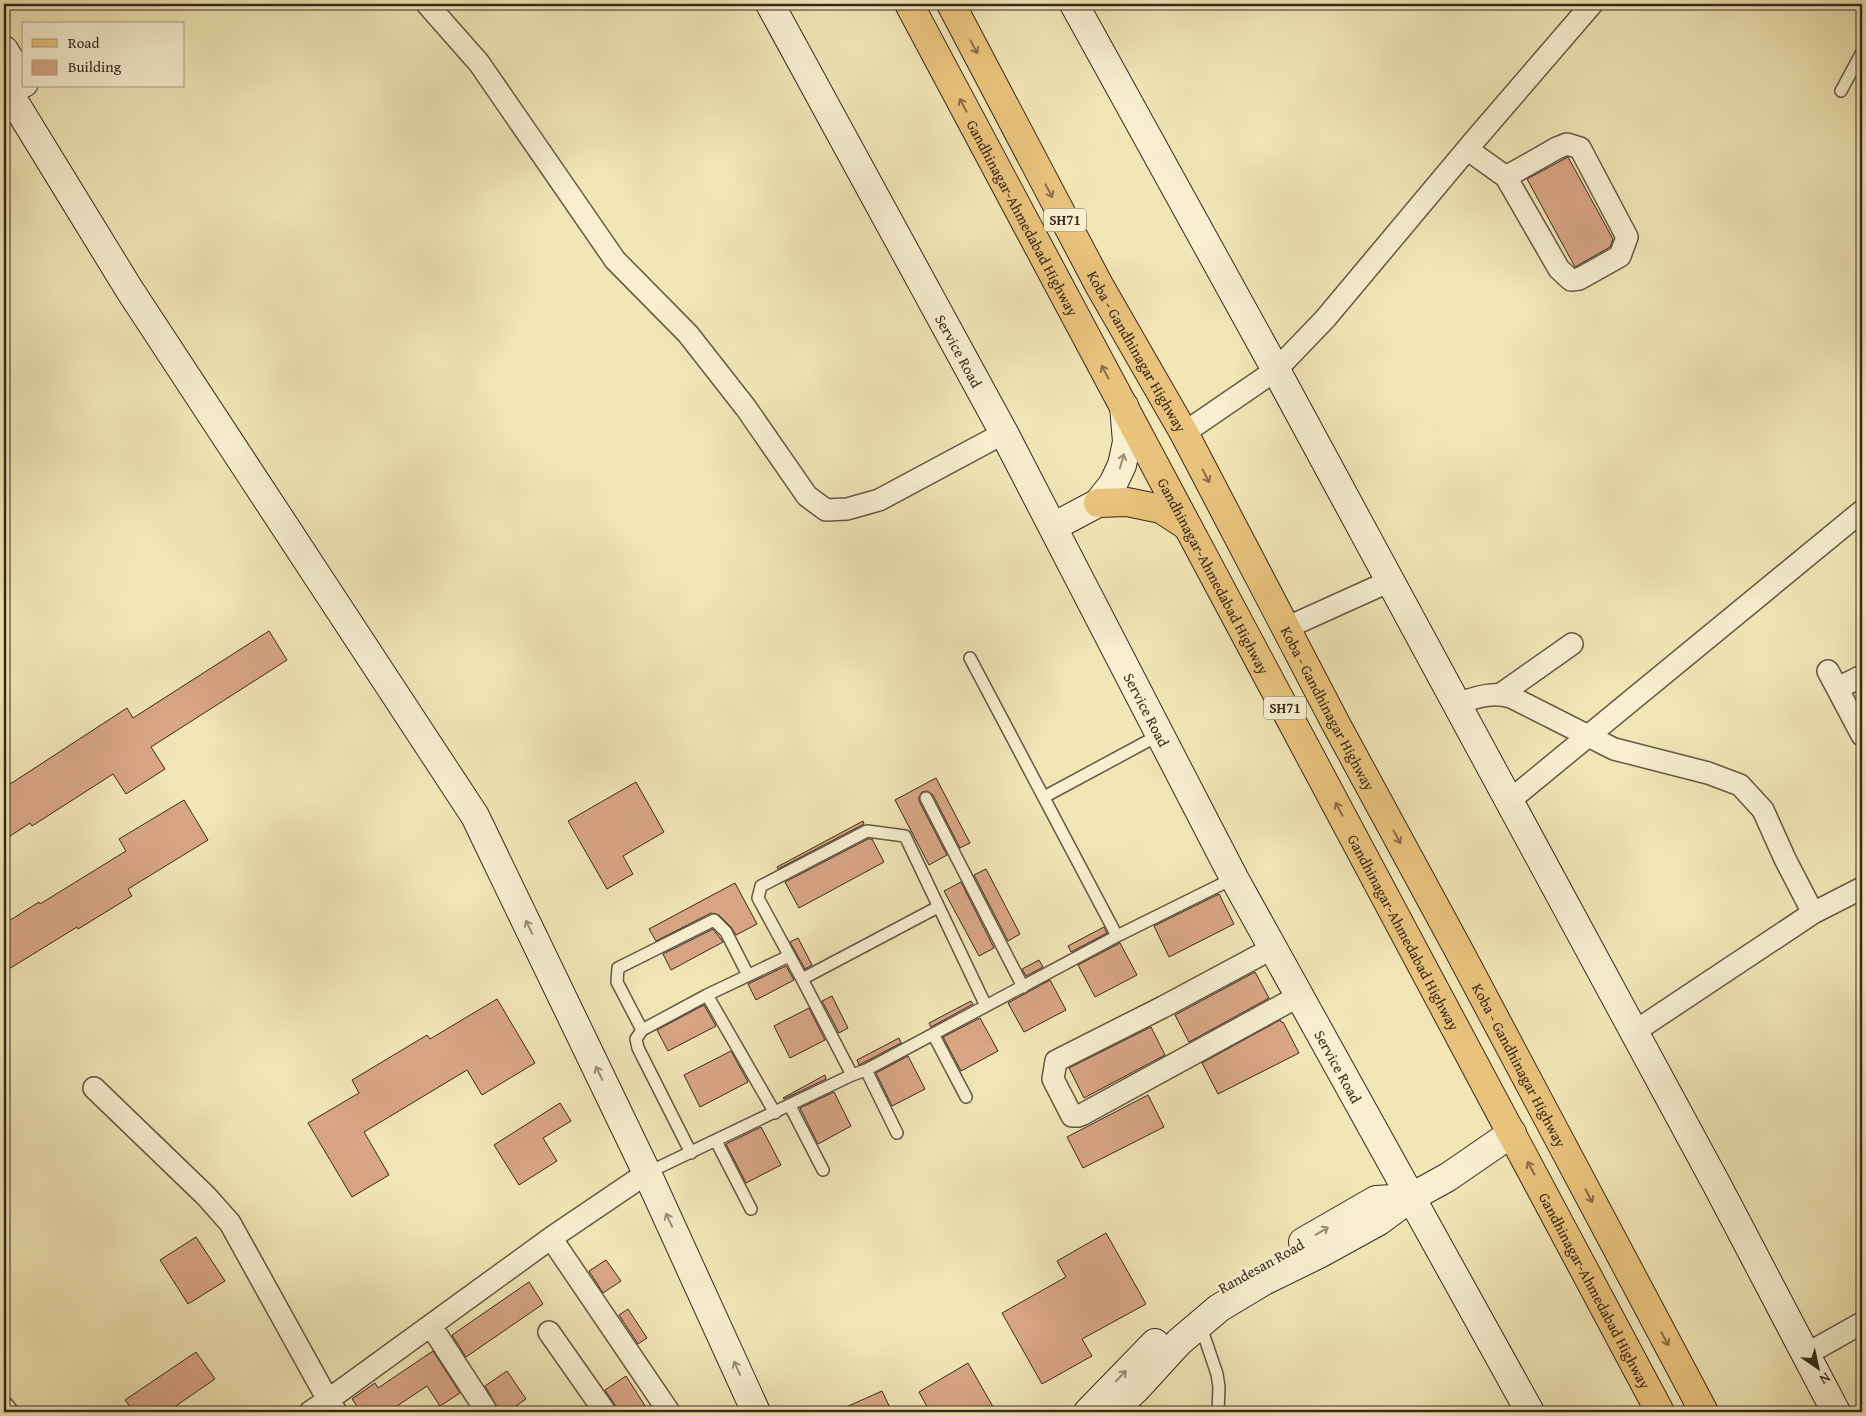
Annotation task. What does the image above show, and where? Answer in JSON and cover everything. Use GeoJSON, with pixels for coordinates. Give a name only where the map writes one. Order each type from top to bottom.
{"type":"FeatureCollection","features":[{"type":"Feature","properties":{"kind":"main road","name":"Gandhinagar-Ahmedabad Highway"},"geometry":{"type":"LineString","coordinates":[[909,4],[1660,1412]]}},
{"type":"Feature","properties":{"kind":"main road","name":"Koba - Gandhinagar Highway"},"geometry":{"type":"LineString","coordinates":[[951,4],[1099,285],[1184,433],[1704,1412]]}},
{"type":"Feature","properties":{"kind":"main road"},"geometry":{"type":"LineString","coordinates":[[1098,502],[1128,502],[1161,509],[1187,526]]}},
{"type":"Feature","properties":{"kind":"street"},"geometry":{"type":"LineString","coordinates":[[427,4],[479,63],[615,260],[688,334],[746,408],[807,496],[826,510],[847,508],[879,500],[1004,433]]}},
{"type":"Feature","properties":{"kind":"street","name":"Service Road"},"geometry":{"type":"LineString","coordinates":[[770,4],[1004,433],[1074,572],[1234,878],[1530,1412]]}},
{"type":"Feature","properties":{"kind":"street"},"geometry":{"type":"LineString","coordinates":[[1074,4],[1276,370],[1717,1185],[1836,1412]]}},
{"type":"Feature","properties":{"kind":"street"},"geometry":{"type":"LineString","coordinates":[[1184,433],[1276,370],[1325,319],[1592,4]]}},
{"type":"Feature","properties":{"kind":"street"},"geometry":{"type":"LineString","coordinates":[[4,50],[22,80]]}},
{"type":"Feature","properties":{"kind":"street"},"geometry":{"type":"LineString","coordinates":[[4,85],[129,289],[475,816],[656,1169],[777,1412]]}},
{"type":"Feature","properties":{"kind":"street"},"geometry":{"type":"LineString","coordinates":[[27,88],[145,280],[492,806],[656,1169],[756,1412]]}},
{"type":"Feature","properties":{"kind":"street"},"geometry":{"type":"LineString","coordinates":[[1468,149],[1506,177],[1559,270],[1571,280],[1579,279],[1620,256],[1627,237],[1580,148],[1567,144],[1506,177]]}},
{"type":"Feature","properties":{"kind":"street"},"geometry":{"type":"LineString","coordinates":[[1053,527],[1098,502],[1113,484],[1122,465],[1127,442],[1124,406]]}},
{"type":"Feature","properties":{"kind":"street"},"geometry":{"type":"LineString","coordinates":[[1509,801],[1862,511]]}},
{"type":"Feature","properties":{"kind":"street"},"geometry":{"type":"LineString","coordinates":[[1286,628],[1390,581]]}},
{"type":"Feature","properties":{"kind":"street"},"geometry":{"type":"LineString","coordinates":[[1501,694],[1572,644]]}},
{"type":"Feature","properties":{"kind":"street"},"geometry":{"type":"LineString","coordinates":[[1844,676],[1862,706]]}},
{"type":"Feature","properties":{"kind":"street"},"geometry":{"type":"LineString","coordinates":[[1844,676],[1862,735]]}},
{"type":"Feature","properties":{"kind":"street"},"geometry":{"type":"LineString","coordinates":[[1456,704],[1484,695],[1501,694],[1511,697],[1614,748],[1708,773],[1740,785],[1763,810],[1785,860],[1813,913]]}},
{"type":"Feature","properties":{"kind":"street"},"geometry":{"type":"LineString","coordinates":[[1634,1032],[1813,913],[1862,888]]}},
{"type":"Feature","properties":{"kind":"street"},"geometry":{"type":"LineString","coordinates":[[1273,948],[1163,1007],[1056,1061],[1053,1079],[1068,1111],[1072,1116],[1083,1114],[1299,996]]}},
{"type":"Feature","properties":{"kind":"street"},"geometry":{"type":"LineString","coordinates":[[94,1088],[206,1196],[230,1223],[332,1406]]}},
{"type":"Feature","properties":{"kind":"street","name":"Randesan Road"},"geometry":{"type":"LineString","coordinates":[[1111,1412],[1135,1390],[1180,1342],[1219,1308],[1256,1286],[1379,1221],[1410,1198],[1448,1177],[1512,1133]]}},
{"type":"Feature","properties":{"kind":"street"},"geometry":{"type":"LineString","coordinates":[[310,1412],[332,1406],[431,1326],[551,1238],[656,1169]]}},
{"type":"Feature","properties":{"kind":"street","name":"Randesan Road"},"geometry":{"type":"LineString","coordinates":[[1088,1412],[1161,1337],[1210,1295],[1253,1267],[1311,1238],[1376,1200],[1410,1198]]}},
{"type":"Feature","properties":{"kind":"street"},"geometry":{"type":"LineString","coordinates":[[551,1238],[669,1412]]}},
{"type":"Feature","properties":{"kind":"street"},"geometry":{"type":"LineString","coordinates":[[1806,1355],[1862,1323]]}},
{"type":"Feature","properties":{"kind":"street"},"geometry":{"type":"LineString","coordinates":[[431,1326],[487,1412]]}},
{"type":"Feature","properties":{"kind":"street"},"geometry":{"type":"LineString","coordinates":[[549,1332],[605,1412]]}},
{"type":"Feature","properties":{"kind":"street"},"geometry":{"type":"LineString","coordinates":[[4,1408],[7,1412]]}},
{"type":"Feature","properties":{"kind":"lane"},"geometry":{"type":"LineString","coordinates":[[1841,91],[1862,52]]}},
{"type":"Feature","properties":{"kind":"lane"},"geometry":{"type":"LineString","coordinates":[[970,658],[1117,936]]}},
{"type":"Feature","properties":{"kind":"lane"},"geometry":{"type":"LineString","coordinates":[[1044,797],[1160,735]]}},
{"type":"Feature","properties":{"kind":"lane"},"geometry":{"type":"LineString","coordinates":[[926,798],[1023,987]]}},
{"type":"Feature","properties":{"kind":"lane"},"geometry":{"type":"LineString","coordinates":[[852,1075],[758,898],[761,886],[867,831],[905,836],[986,1006]]}},
{"type":"Feature","properties":{"kind":"lane"},"geometry":{"type":"LineString","coordinates":[[656,1169],[866,1070],[1117,936],[1234,878]]}},
{"type":"Feature","properties":{"kind":"lane"},"geometry":{"type":"LineString","coordinates":[[802,979],[938,907]]}},
{"type":"Feature","properties":{"kind":"lane"},"geometry":{"type":"LineString","coordinates":[[642,1030],[617,982],[618,968],[714,920],[726,932],[748,976]]}},
{"type":"Feature","properties":{"kind":"lane"},"geometry":{"type":"LineString","coordinates":[[691,1153],[638,1048],[636,1039],[642,1030],[707,995],[789,956]]}},
{"type":"Feature","properties":{"kind":"lane"},"geometry":{"type":"LineString","coordinates":[[707,995],[775,1113]]}},
{"type":"Feature","properties":{"kind":"lane"},"geometry":{"type":"LineString","coordinates":[[933,1034],[966,1097]]}},
{"type":"Feature","properties":{"kind":"lane"},"geometry":{"type":"LineString","coordinates":[[866,1070],[897,1133]]}},
{"type":"Feature","properties":{"kind":"lane"},"geometry":{"type":"LineString","coordinates":[[790,1106],[823,1170]]}},
{"type":"Feature","properties":{"kind":"lane"},"geometry":{"type":"LineString","coordinates":[[716,1141],[750,1209]]}},
{"type":"Feature","properties":{"kind":"lane"},"geometry":{"type":"LineString","coordinates":[[1200,1324],[1217,1374],[1219,1387],[1218,1412]]}},
{"type":"Feature","properties":{"kind":"building"},"geometry":{"type":"Polygon","coordinates":[[[1568,157],[1613,239],[1610,247],[1575,267],[1527,179],[1568,157]]]}},
{"type":"Feature","properties":{"kind":"building"},"geometry":{"type":"Polygon","coordinates":[[[269,631],[287,660],[151,747],[165,769],[126,794],[113,774],[32,826],[30,823],[4,840],[4,788],[127,708],[133,718],[269,631]]]}},
{"type":"Feature","properties":{"kind":"building"},"geometry":{"type":"Polygon","coordinates":[[[936,778],[970,843],[960,848],[933,795],[927,791],[922,792],[919,801],[947,855],[929,865],[895,800],[936,778]]]}},
{"type":"Feature","properties":{"kind":"building"},"geometry":{"type":"Polygon","coordinates":[[[636,782],[664,832],[623,856],[633,874],[607,889],[568,821],[636,782]]]}},
{"type":"Feature","properties":{"kind":"building"},"geometry":{"type":"Polygon","coordinates":[[[184,800],[208,840],[128,889],[132,896],[4,972],[4,924],[126,851],[119,839],[184,800]]]}},
{"type":"Feature","properties":{"kind":"building"},"geometry":{"type":"Polygon","coordinates":[[[863,821],[864,824],[778,869],[777,867],[863,821]]]}},
{"type":"Feature","properties":{"kind":"building"},"geometry":{"type":"Polygon","coordinates":[[[868,839],[872,839],[884,862],[799,908],[785,882],[868,839]]]}},
{"type":"Feature","properties":{"kind":"building"},"geometry":{"type":"Polygon","coordinates":[[[986,869],[1020,934],[1008,941],[974,875],[986,869]]]}},
{"type":"Feature","properties":{"kind":"building"},"geometry":{"type":"Polygon","coordinates":[[[961,882],[994,948],[979,956],[944,891],[961,882]]]}},
{"type":"Feature","properties":{"kind":"building"},"geometry":{"type":"Polygon","coordinates":[[[735,883],[757,924],[736,935],[719,915],[711,913],[656,941],[649,929],[735,883]]]}},
{"type":"Feature","properties":{"kind":"building"},"geometry":{"type":"Polygon","coordinates":[[[1219,894],[1234,924],[1169,957],[1154,926],[1219,894]]]}},
{"type":"Feature","properties":{"kind":"building"},"geometry":{"type":"Polygon","coordinates":[[[1104,927],[1107,933],[1071,952],[1068,946],[1104,927]]]}},
{"type":"Feature","properties":{"kind":"building"},"geometry":{"type":"Polygon","coordinates":[[[713,929],[723,942],[671,970],[663,954],[713,929]]]}},
{"type":"Feature","properties":{"kind":"building"},"geometry":{"type":"Polygon","coordinates":[[[798,938],[812,965],[805,969],[790,942],[798,938]]]}},
{"type":"Feature","properties":{"kind":"building"},"geometry":{"type":"Polygon","coordinates":[[[1120,943],[1137,975],[1095,997],[1078,965],[1120,943]]]}},
{"type":"Feature","properties":{"kind":"building"},"geometry":{"type":"Polygon","coordinates":[[[1039,960],[1043,967],[1026,976],[1022,969],[1039,960]]]}},
{"type":"Feature","properties":{"kind":"building"},"geometry":{"type":"Polygon","coordinates":[[[786,966],[794,980],[756,1000],[748,984],[786,966]]]}},
{"type":"Feature","properties":{"kind":"building"},"geometry":{"type":"Polygon","coordinates":[[[1255,972],[1269,998],[1189,1042],[1175,1015],[1255,972]]]}},
{"type":"Feature","properties":{"kind":"building"},"geometry":{"type":"Polygon","coordinates":[[[1050,980],[1066,1010],[1024,1032],[1008,1003],[1050,980]]]}},
{"type":"Feature","properties":{"kind":"building"},"geometry":{"type":"Polygon","coordinates":[[[832,996],[848,1028],[839,1033],[822,1001],[832,996]]]}},
{"type":"Feature","properties":{"kind":"building"},"geometry":{"type":"Polygon","coordinates":[[[497,999],[535,1063],[482,1095],[467,1070],[364,1132],[389,1175],[352,1197],[308,1123],[359,1093],[352,1080],[427,1035],[430,1039],[497,999]]]}},
{"type":"Feature","properties":{"kind":"building"},"geometry":{"type":"Polygon","coordinates":[[[971,1001],[973,1004],[931,1027],[929,1023],[971,1001]]]}},
{"type":"Feature","properties":{"kind":"building"},"geometry":{"type":"Polygon","coordinates":[[[704,1005],[716,1026],[668,1051],[657,1030],[704,1005]]]}},
{"type":"Feature","properties":{"kind":"building"},"geometry":{"type":"Polygon","coordinates":[[[809,1008],[825,1040],[790,1058],[774,1026],[809,1008]]]}},
{"type":"Feature","properties":{"kind":"building"},"geometry":{"type":"Polygon","coordinates":[[[980,1018],[998,1051],[961,1071],[943,1037],[980,1018]]]}},
{"type":"Feature","properties":{"kind":"building"},"geometry":{"type":"Polygon","coordinates":[[[1280,1020],[1283,1022],[1299,1053],[1218,1094],[1202,1063],[1280,1020]]]}},
{"type":"Feature","properties":{"kind":"building"},"geometry":{"type":"Polygon","coordinates":[[[1151,1027],[1165,1055],[1084,1098],[1069,1068],[1151,1027]]]}},
{"type":"Feature","properties":{"kind":"building"},"geometry":{"type":"Polygon","coordinates":[[[899,1038],[901,1043],[859,1065],[857,1060],[899,1038]]]}},
{"type":"Feature","properties":{"kind":"building"},"geometry":{"type":"Polygon","coordinates":[[[731,1051],[748,1082],[700,1107],[684,1075],[731,1051]]]}},
{"type":"Feature","properties":{"kind":"building"},"geometry":{"type":"Polygon","coordinates":[[[908,1056],[925,1089],[892,1106],[876,1073],[908,1056]]]}},
{"type":"Feature","properties":{"kind":"building"},"geometry":{"type":"Polygon","coordinates":[[[825,1075],[826,1079],[783,1098],[825,1075]]]}},
{"type":"Feature","properties":{"kind":"building"},"geometry":{"type":"Polygon","coordinates":[[[834,1092],[851,1126],[818,1144],[800,1108],[834,1092]]]}},
{"type":"Feature","properties":{"kind":"building"},"geometry":{"type":"Polygon","coordinates":[[[1148,1095],[1164,1127],[1083,1168],[1067,1137],[1148,1095]]]}},
{"type":"Feature","properties":{"kind":"building"},"geometry":{"type":"Polygon","coordinates":[[[560,1103],[571,1121],[543,1138],[557,1161],[519,1185],[494,1145],[560,1103]]]}},
{"type":"Feature","properties":{"kind":"building"},"geometry":{"type":"Polygon","coordinates":[[[761,1127],[781,1165],[746,1183],[726,1144],[761,1127]]]}},
{"type":"Feature","properties":{"kind":"building"},"geometry":{"type":"Polygon","coordinates":[[[1106,1233],[1146,1304],[1082,1339],[1092,1356],[1042,1384],[1002,1313],[1066,1277],[1057,1261],[1106,1233]]]}},
{"type":"Feature","properties":{"kind":"building"},"geometry":{"type":"Polygon","coordinates":[[[196,1237],[225,1281],[188,1304],[160,1260],[196,1237]]]}},
{"type":"Feature","properties":{"kind":"building"},"geometry":{"type":"Polygon","coordinates":[[[606,1260],[621,1281],[603,1293],[589,1271],[606,1260]]]}},
{"type":"Feature","properties":{"kind":"building"},"geometry":{"type":"Polygon","coordinates":[[[529,1282],[543,1304],[466,1357],[452,1335],[529,1282]]]}},
{"type":"Feature","properties":{"kind":"building"},"geometry":{"type":"Polygon","coordinates":[[[628,1309],[647,1338],[638,1344],[619,1315],[628,1309]]]}},
{"type":"Feature","properties":{"kind":"building"},"geometry":{"type":"Polygon","coordinates":[[[433,1351],[460,1393],[440,1406],[427,1386],[388,1412],[361,1412],[352,1399],[375,1383],[378,1388],[433,1351]]]}},
{"type":"Feature","properties":{"kind":"building"},"geometry":{"type":"Polygon","coordinates":[[[196,1352],[215,1379],[167,1412],[134,1412],[125,1400],[196,1352]]]}},
{"type":"Feature","properties":{"kind":"building"},"geometry":{"type":"Polygon","coordinates":[[[968,1363],[996,1412],[930,1412],[919,1392],[968,1363]]]}},
{"type":"Feature","properties":{"kind":"building"},"geometry":{"type":"Polygon","coordinates":[[[507,1371],[526,1399],[507,1412],[500,1412],[485,1386],[507,1371]]]}},
{"type":"Feature","properties":{"kind":"building"},"geometry":{"type":"Polygon","coordinates":[[[626,1376],[649,1412],[617,1412],[615,1405],[605,1390],[626,1376]]]}},
{"type":"Feature","properties":{"kind":"building"},"geometry":{"type":"Polygon","coordinates":[[[882,1391],[892,1412],[835,1412],[882,1391]]]}}]}
